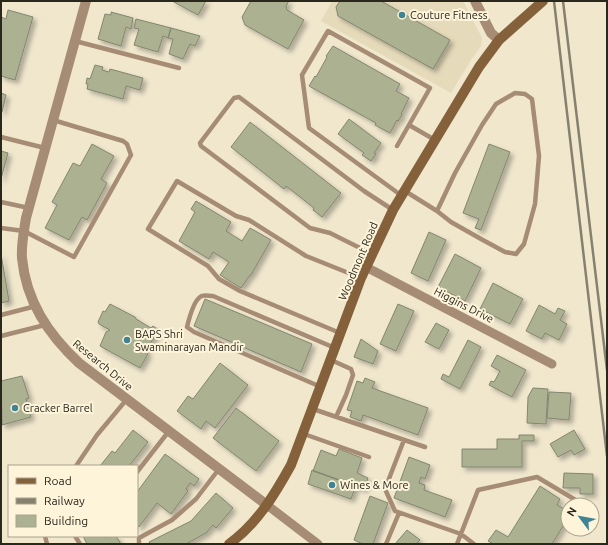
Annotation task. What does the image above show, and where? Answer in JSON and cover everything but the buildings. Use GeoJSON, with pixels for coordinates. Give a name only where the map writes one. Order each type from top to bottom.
{"type":"FeatureCollection","features":[{"type":"Feature","properties":{"kind":"main road","name":"Woodmont Road"},"geometry":{"type":"LineString","coordinates":[[229,544],[250,526],[267,505],[291,466],[361,278],[403,193],[470,80],[499,40],[541,3]]}},
{"type":"Feature","properties":{"kind":"street","name":"Research Drive"},"geometry":{"type":"LineString","coordinates":[[86,1],[45,148],[24,231],[22,257],[30,295],[45,325],[68,353],[267,505]]}},
{"type":"Feature","properties":{"kind":"street"},"geometry":{"type":"LineString","coordinates":[[475,1],[491,33],[499,40]]}},
{"type":"Feature","properties":{"kind":"street","name":"Higgins Drive"},"geometry":{"type":"LineString","coordinates":[[366,267],[552,364]]}},
{"type":"Feature","properties":{"kind":"street"},"geometry":{"type":"LineString","coordinates":[[267,505],[318,544]]}},
{"type":"Feature","properties":{"kind":"lane"},"geometry":{"type":"LineString","coordinates":[[398,146],[430,88],[328,31],[302,75],[309,128],[403,193],[437,210],[451,222],[505,252],[516,254],[524,244],[535,204],[539,156],[532,99],[525,94],[515,93],[496,104],[482,125],[455,173],[437,210]]}},
{"type":"Feature","properties":{"kind":"lane"},"geometry":{"type":"LineString","coordinates":[[75,41],[179,68]]}},
{"type":"Feature","properties":{"kind":"lane"},"geometry":{"type":"LineString","coordinates":[[372,254],[330,233],[310,228],[201,146],[200,143],[237,96],[364,191],[394,210]]}},
{"type":"Feature","properties":{"kind":"lane"},"geometry":{"type":"LineString","coordinates":[[1,228],[24,231],[74,258],[131,155],[127,144],[123,141],[53,120]]}},
{"type":"Feature","properties":{"kind":"lane"},"geometry":{"type":"LineString","coordinates":[[409,126],[435,140]]}},
{"type":"Feature","properties":{"kind":"lane"},"geometry":{"type":"LineString","coordinates":[[1,137],[45,148]]}},
{"type":"Feature","properties":{"kind":"lane"},"geometry":{"type":"LineString","coordinates":[[341,333],[240,292],[219,279],[208,266],[148,229],[178,181],[236,216],[249,220],[306,256],[361,278]]}},
{"type":"Feature","properties":{"kind":"lane"},"geometry":{"type":"LineString","coordinates":[[1,202],[29,208]]}},
{"type":"Feature","properties":{"kind":"lane"},"geometry":{"type":"LineString","coordinates":[[321,387],[194,332],[188,327],[190,314],[200,297],[204,295],[213,296],[336,348]]}},
{"type":"Feature","properties":{"kind":"lane"},"geometry":{"type":"LineString","coordinates":[[1,315],[36,306]]}},
{"type":"Feature","properties":{"kind":"lane"},"geometry":{"type":"LineString","coordinates":[[1,336],[45,325]]}},
{"type":"Feature","properties":{"kind":"lane"},"geometry":{"type":"LineString","coordinates":[[331,360],[351,369],[353,375],[336,417]]}},
{"type":"Feature","properties":{"kind":"lane"},"geometry":{"type":"LineString","coordinates":[[77,465],[97,435],[127,399]]}},
{"type":"Feature","properties":{"kind":"lane"},"geometry":{"type":"LineString","coordinates":[[313,409],[425,447]]}},
{"type":"Feature","properties":{"kind":"lane"},"geometry":{"type":"LineString","coordinates":[[138,471],[169,431]]}},
{"type":"Feature","properties":{"kind":"lane"},"geometry":{"type":"LineString","coordinates":[[304,434],[369,457]]}},
{"type":"Feature","properties":{"kind":"lane"},"geometry":{"type":"LineString","coordinates":[[404,440],[385,489],[395,511],[461,534],[474,544]]}},
{"type":"Feature","properties":{"kind":"lane"},"geometry":{"type":"LineString","coordinates":[[138,537],[172,520],[196,499],[219,469]]}},
{"type":"Feature","properties":{"kind":"lane"},"geometry":{"type":"LineString","coordinates":[[457,544],[478,490],[537,476],[571,497]]}},
{"type":"Feature","properties":{"kind":"lane"},"geometry":{"type":"LineString","coordinates":[[386,544],[399,513]]}},
{"type":"Feature","properties":{"kind":"lane"},"geometry":{"type":"LineString","coordinates":[[137,537],[139,544]]}},
{"type":"Feature","properties":{"kind":"shaded area"},"geometry":{"type":"Polygon","coordinates":[[[332,1],[463,1],[482,38],[481,46],[451,93],[321,21],[332,1]]]}},
{"type":"Feature","properties":{"kind":"railway"},"geometry":{"type":"LineString","coordinates":[[554,1],[607,456]]}},
{"type":"Feature","properties":{"kind":"railway"},"geometry":{"type":"LineString","coordinates":[[563,1],[607,370]]}},
{"type":"Feature","properties":{"kind":"place","name":"Couture Fitness"},"geometry":{"type":"Point","coordinates":[402,15]}},
{"type":"Feature","properties":{"kind":"place","name":"BAPS Shri Swaminarayan Mandir"},"geometry":{"type":"Point","coordinates":[127,340]}},
{"type":"Feature","properties":{"kind":"place","name":"Cracker Barrel"},"geometry":{"type":"Point","coordinates":[15,408]}},
{"type":"Feature","properties":{"kind":"place","name":"Wines & More"},"geometry":{"type":"Point","coordinates":[332,485]}}]}
